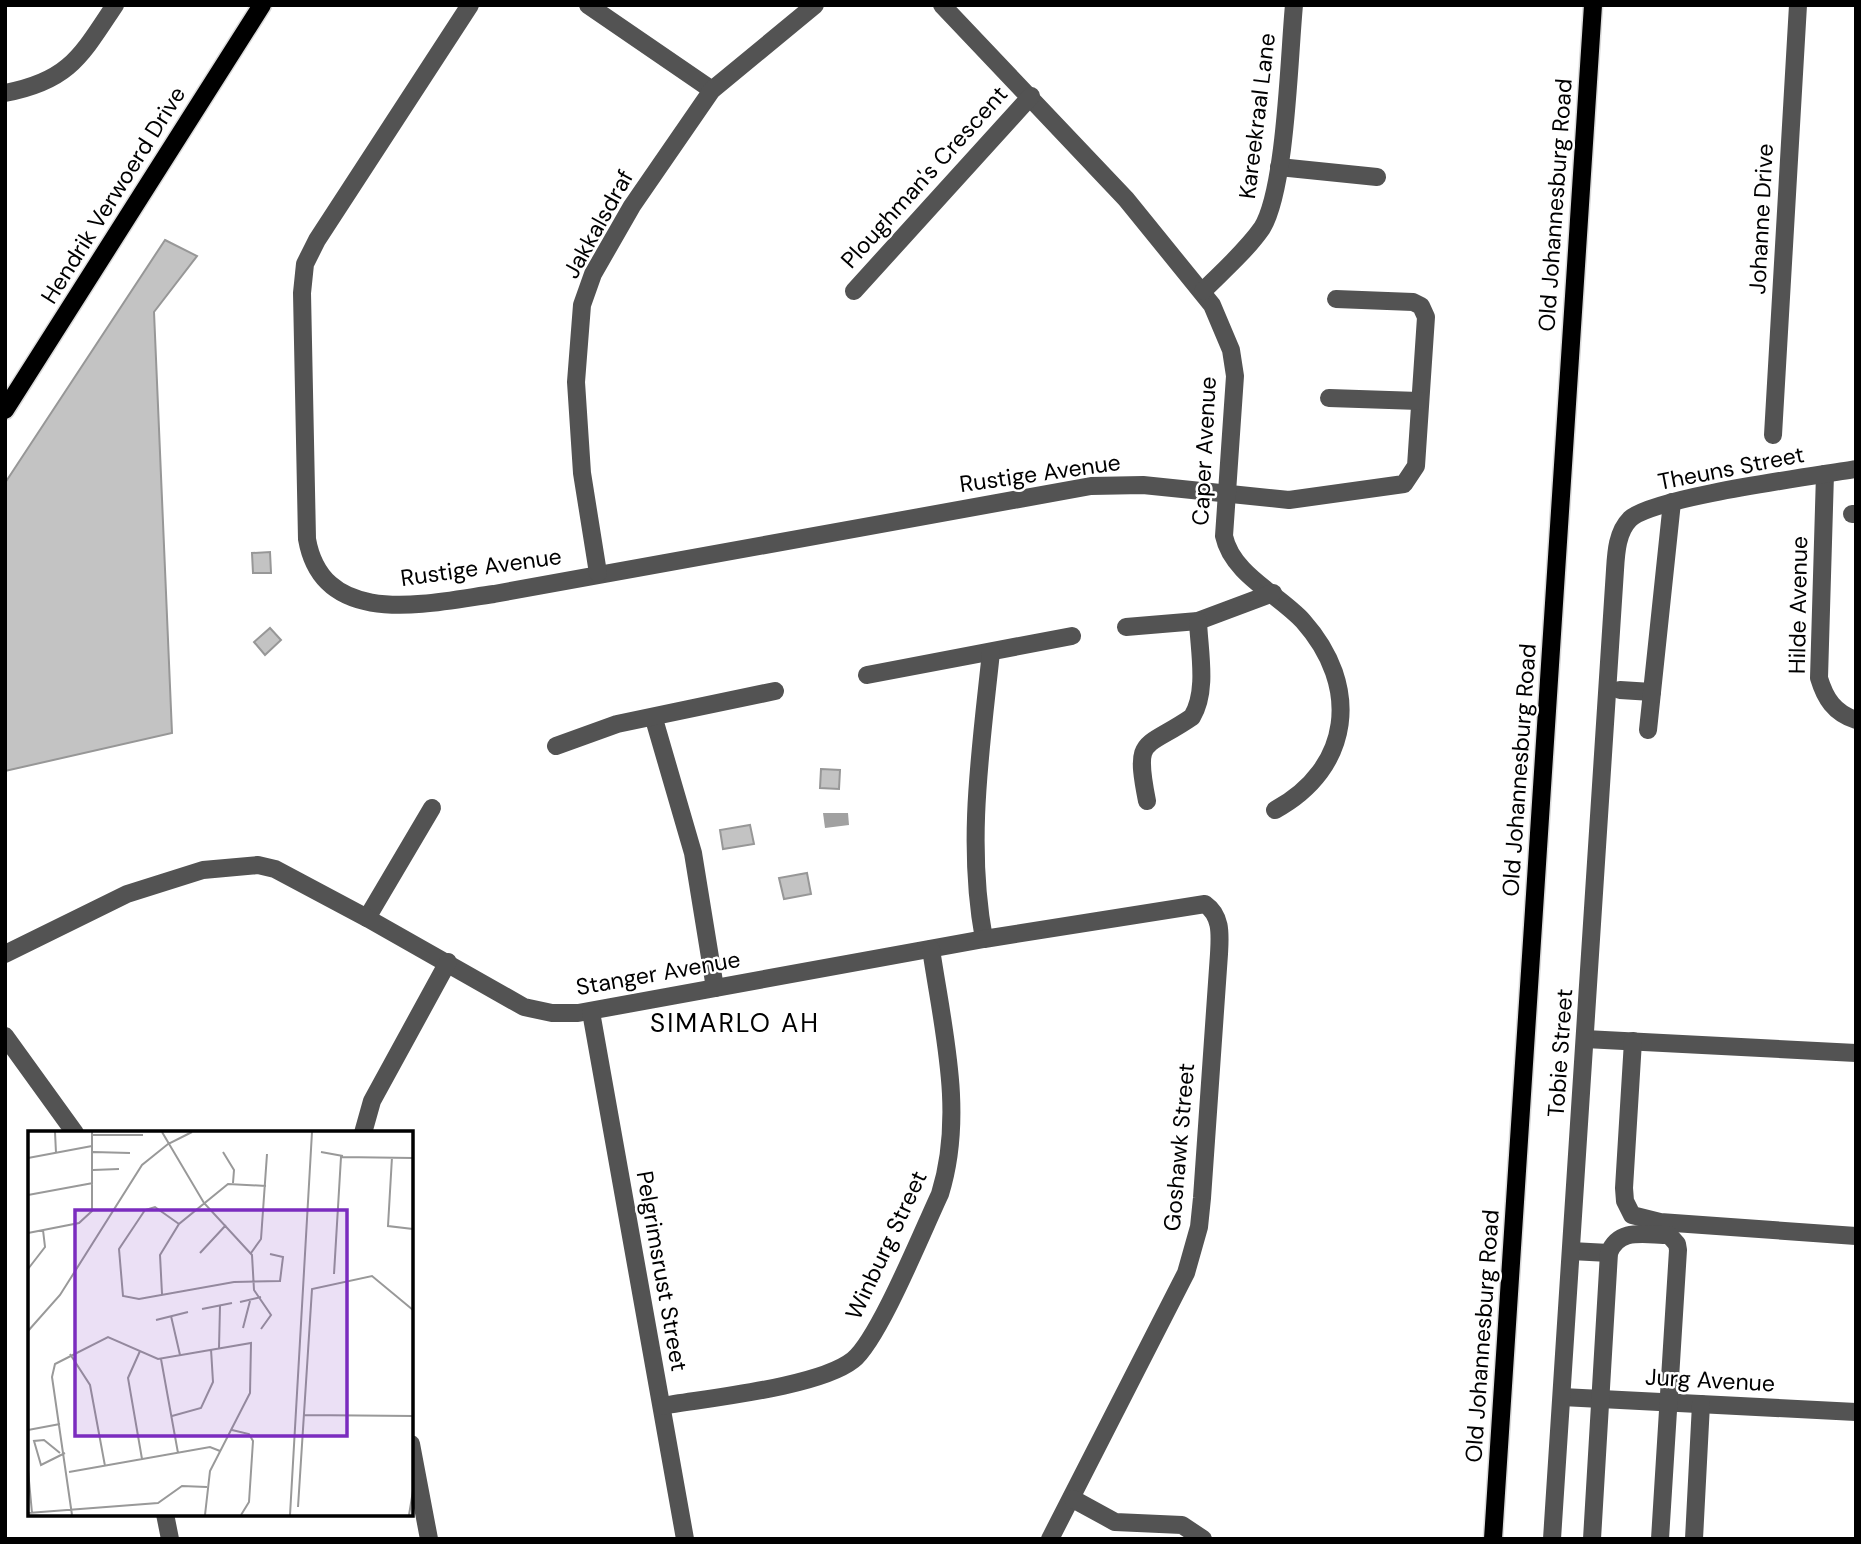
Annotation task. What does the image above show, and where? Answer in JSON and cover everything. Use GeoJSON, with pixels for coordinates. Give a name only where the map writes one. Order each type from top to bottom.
{"type":"FeatureCollection","features":[{"type":"Feature","properties":{"kind":"main road","name":"Hendrik Verwoerd Drive"},"geometry":{"type":"LineString","coordinates":[[5,410],[262,5]]}},
{"type":"Feature","properties":{"kind":"main road","name":"Old Johannesburg Road"},"geometry":{"type":"LineString","coordinates":[[1493,1539],[1593,5]]}},
{"type":"Feature","properties":{"kind":"street"},"geometry":{"type":"LineString","coordinates":[[5,93],[31,88],[63,73],[76,60],[115,5]]}},
{"type":"Feature","properties":{"kind":"street","name":"Rustige Avenue"},"geometry":{"type":"LineString","coordinates":[[470,5],[317,240],[305,264],[302,293],[310,553],[314,565],[328,584],[358,601],[378,604],[439,602],[1091,486],[1143,485],[1289,500],[1404,484],[1416,466],[1426,317],[1421,306],[1413,302],[1336,299]]}},
{"type":"Feature","properties":{"kind":"street"},"geometry":{"type":"LineString","coordinates":[[589,5],[712,90]]}},
{"type":"Feature","properties":{"kind":"street","name":"Jakkalsdraf"},"geometry":{"type":"LineString","coordinates":[[598,573],[582,474],[576,382],[582,305],[593,274],[632,206],[712,90],[815,5]]}},
{"type":"Feature","properties":{"kind":"street","name":"Caper Avenue"},"geometry":{"type":"LineString","coordinates":[[942,5],[1126,199],[1203,291],[1223,327],[1235,376],[1224,536],[1228,553],[1302,621],[1324,652],[1334,678],[1342,715],[1338,742],[1318,776],[1296,799],[1275,810]]}},
{"type":"Feature","properties":{"kind":"street","name":"Kareekraal Lane"},"geometry":{"type":"LineString","coordinates":[[1203,291],[1261,228],[1270,212],[1279,167],[1294,5]]}},
{"type":"Feature","properties":{"kind":"street","name":"Johanne Drive"},"geometry":{"type":"LineString","coordinates":[[1773,435],[1798,5]]}},
{"type":"Feature","properties":{"kind":"street","name":"Ploughman's Crescent"},"geometry":{"type":"LineString","coordinates":[[855,291],[1031,96]]}},
{"type":"Feature","properties":{"kind":"street"},"geometry":{"type":"LineString","coordinates":[[1279,167],[1377,177]]}},
{"type":"Feature","properties":{"kind":"street"},"geometry":{"type":"LineString","coordinates":[[1329,398],[1419,401]]}},
{"type":"Feature","properties":{"kind":"street","name":"Theuns Street"},"geometry":{"type":"LineString","coordinates":[[1615,570],[1621,533],[1629,520],[1640,512],[1672,502],[1856,469]]}},
{"type":"Feature","properties":{"kind":"street","name":"Hilde Avenue"},"geometry":{"type":"LineString","coordinates":[[1825,474],[1819,678],[1830,703],[1844,716],[1856,720]]}},
{"type":"Feature","properties":{"kind":"street"},"geometry":{"type":"LineString","coordinates":[[1648,730],[1672,502]]}},
{"type":"Feature","properties":{"kind":"street","name":"Tobie Street"},"geometry":{"type":"LineString","coordinates":[[1552,1539],[1615,570]]}},
{"type":"Feature","properties":{"kind":"street"},"geometry":{"type":"LineString","coordinates":[[1126,627],[1198,621],[1273,593]]}},
{"type":"Feature","properties":{"kind":"street"},"geometry":{"type":"LineString","coordinates":[[1147,801],[1141,754],[1151,740],[1192,717],[1198,703],[1198,621]]}},
{"type":"Feature","properties":{"kind":"street"},"geometry":{"type":"LineString","coordinates":[[867,675],[1072,636]]}},
{"type":"Feature","properties":{"kind":"street"},"geometry":{"type":"LineString","coordinates":[[985,939],[974,877],[976,787],[991,652]]}},
{"type":"Feature","properties":{"kind":"street"},"geometry":{"type":"LineString","coordinates":[[1620,690],[1652,692]]}},
{"type":"Feature","properties":{"kind":"street"},"geometry":{"type":"LineString","coordinates":[[556,746],[608,726],[654,719],[775,691]]}},
{"type":"Feature","properties":{"kind":"street"},"geometry":{"type":"LineString","coordinates":[[654,719],[693,853],[715,988]]}},
{"type":"Feature","properties":{"kind":"street"},"geometry":{"type":"LineString","coordinates":[[367,918],[432,808]]}},
{"type":"Feature","properties":{"kind":"street","name":"Stanger Avenue"},"geometry":{"type":"LineString","coordinates":[[5,954],[127,894],[203,870],[258,865],[275,869],[367,918],[524,1007],[552,1013],[591,1012],[985,939],[1200,904]]}},
{"type":"Feature","properties":{"kind":"street","name":"Goshawk Street"},"geometry":{"type":"LineString","coordinates":[[1050,1539],[1073,1499],[1186,1273],[1199,1227],[1220,935],[1215,912],[1200,904]]}},
{"type":"Feature","properties":{"kind":"street","name":"Winburg Street"},"geometry":{"type":"LineString","coordinates":[[662,1406],[810,1379],[843,1367],[864,1347],[935,1204],[947,1173],[952,1116],[951,1083],[931,949]]}},
{"type":"Feature","properties":{"kind":"street"},"geometry":{"type":"LineString","coordinates":[[364,1131],[372,1101],[448,962]]}},
{"type":"Feature","properties":{"kind":"street","name":"Pelgrimsrust Street"},"geometry":{"type":"LineString","coordinates":[[591,1012],[685,1539]]}},
{"type":"Feature","properties":{"kind":"street"},"geometry":{"type":"LineString","coordinates":[[5,1036],[74,1131]]}},
{"type":"Feature","properties":{"kind":"street"},"geometry":{"type":"LineString","coordinates":[[1585,1038],[1856,1053]]}},
{"type":"Feature","properties":{"kind":"street"},"geometry":{"type":"LineString","coordinates":[[1633,1041],[1624,1188],[1625,1202],[1632,1215],[1660,1222],[1856,1236]]}},
{"type":"Feature","properties":{"kind":"street"},"geometry":{"type":"LineString","coordinates":[[1592,1539],[1609,1253],[1621,1235],[1669,1235],[1677,1244],[1661,1539]]}},
{"type":"Feature","properties":{"kind":"street"},"geometry":{"type":"LineString","coordinates":[[1571,1251],[1609,1253]]}},
{"type":"Feature","properties":{"kind":"street","name":"Jurg Avenue"},"geometry":{"type":"LineString","coordinates":[[1562,1397],[1856,1412]]}},
{"type":"Feature","properties":{"kind":"street"},"geometry":{"type":"LineString","coordinates":[[1694,1539],[1701,1404]]}},
{"type":"Feature","properties":{"kind":"street"},"geometry":{"type":"LineString","coordinates":[[413,1455],[429,1539]]}},
{"type":"Feature","properties":{"kind":"street"},"geometry":{"type":"LineString","coordinates":[[1073,1499],[1115,1522],[1182,1525],[1203,1539]]}},
{"type":"Feature","properties":{"kind":"street"},"geometry":{"type":"LineString","coordinates":[[165,1516],[170,1539]]}},
{"type":"Feature","properties":{"kind":"shaded area"},"geometry":{"type":"Polygon","coordinates":[[[823,813],[848,813],[849,825],[825,828],[823,813]]]}},
{"type":"Feature","properties":{"kind":"building"},"geometry":{"type":"Polygon","coordinates":[[[165,240],[197,256],[154,312],[172,733],[5,771],[5,483],[165,240]]]}},
{"type":"Feature","properties":{"kind":"building"},"geometry":{"type":"Polygon","coordinates":[[[270,552],[271,573],[253,573],[252,553],[270,552]]]}},
{"type":"Feature","properties":{"kind":"building"},"geometry":{"type":"Polygon","coordinates":[[[270,628],[281,640],[265,655],[254,642],[270,628]]]}},
{"type":"Feature","properties":{"kind":"building"},"geometry":{"type":"Polygon","coordinates":[[[821,769],[840,770],[839,789],[820,788],[821,769]]]}},
{"type":"Feature","properties":{"kind":"building"},"geometry":{"type":"Polygon","coordinates":[[[750,825],[754,844],[723,849],[720,830],[750,825]]]}},
{"type":"Feature","properties":{"kind":"building"},"geometry":{"type":"Polygon","coordinates":[[[807,873],[811,894],[784,899],[779,878],[807,873]]]}},
{"type":"Feature","properties":{"kind":"district","name":"SIMARLO AH"},"geometry":{"type":"Point","coordinates":[735,1023]}}]}
